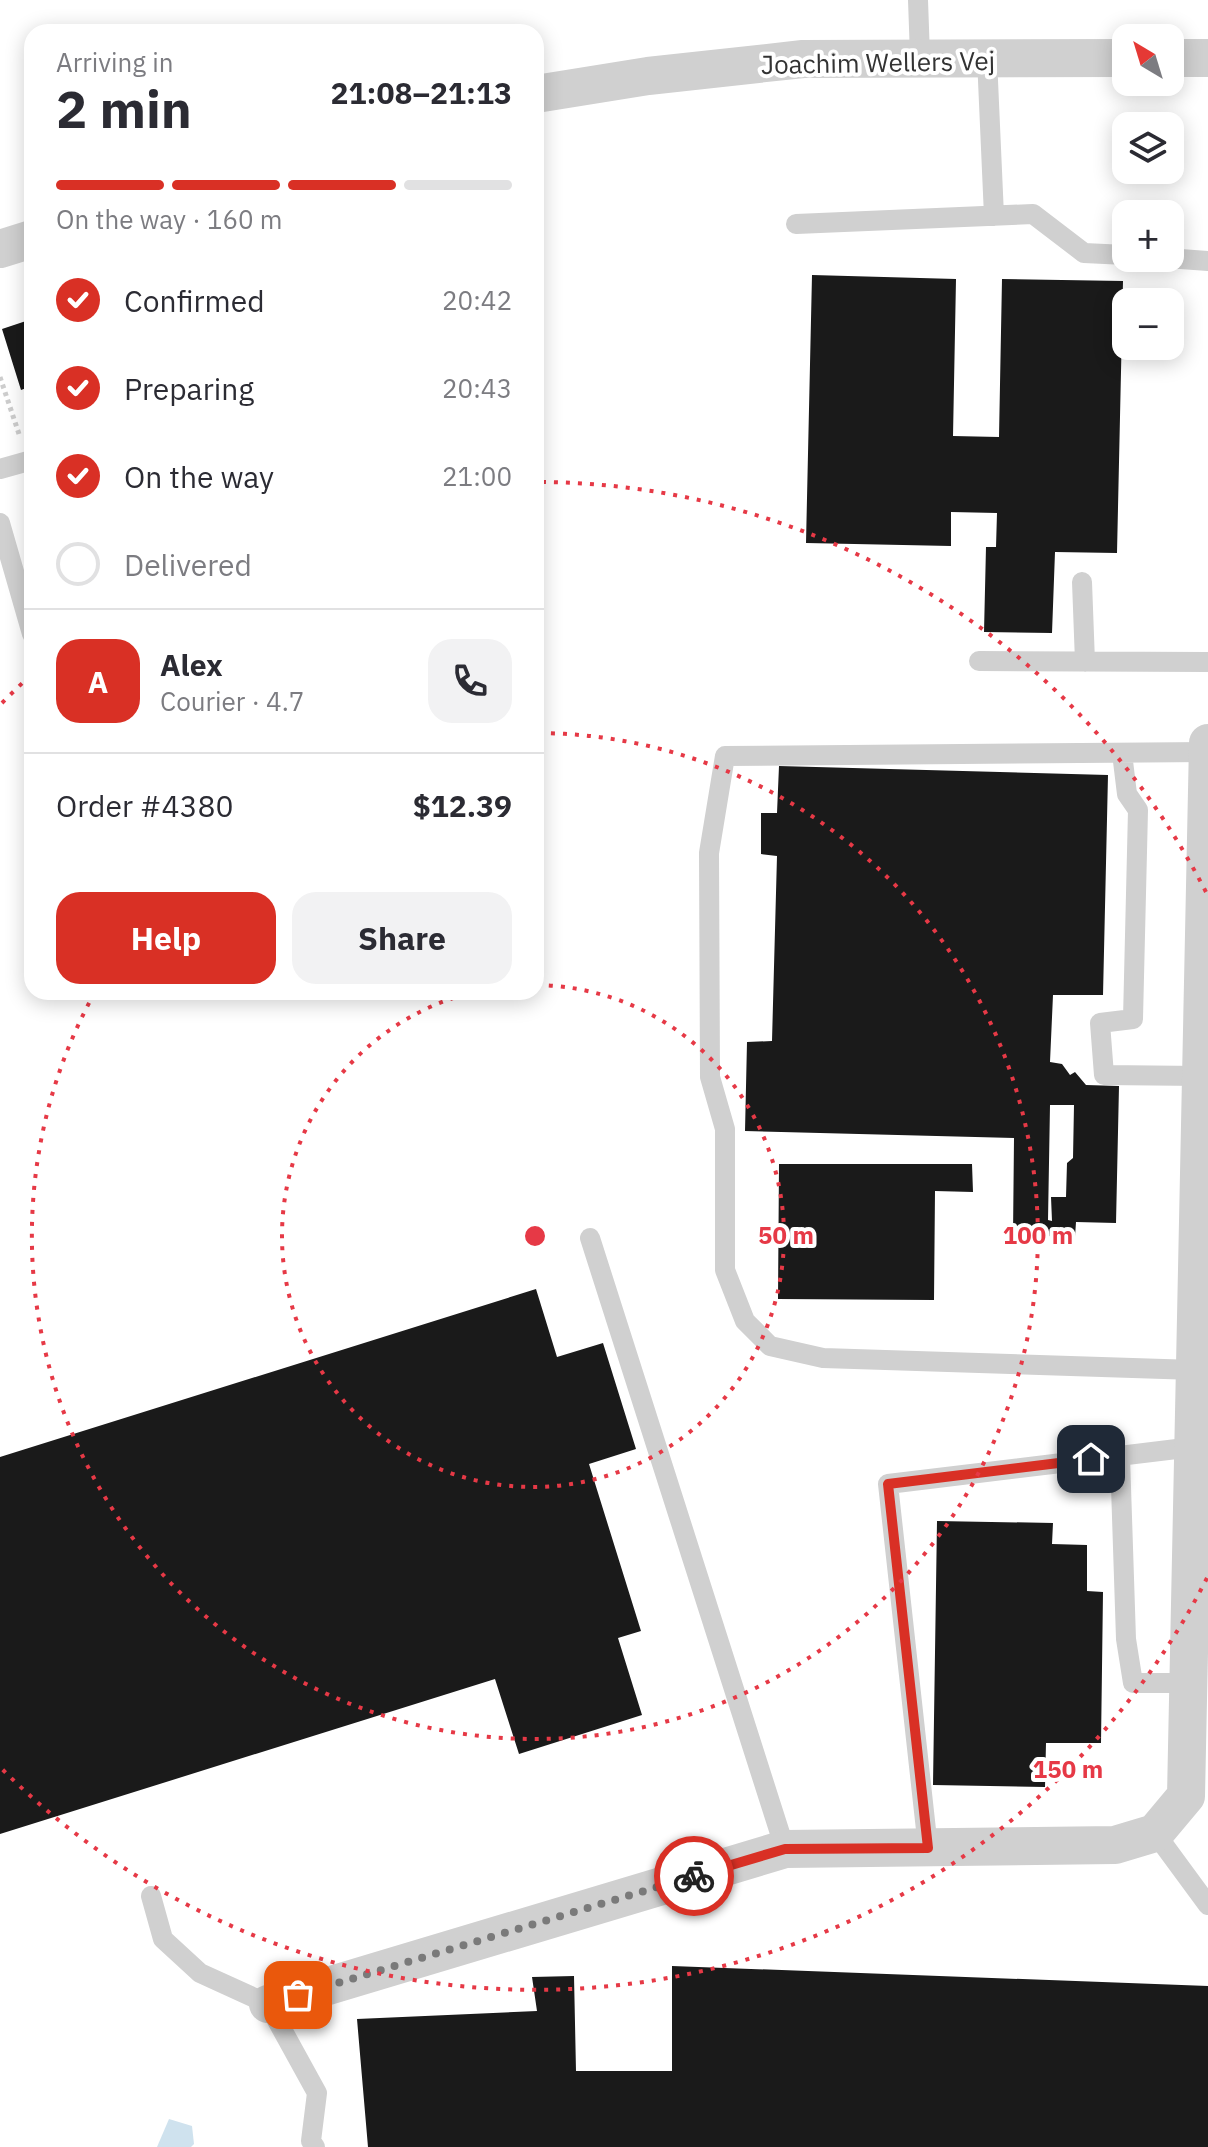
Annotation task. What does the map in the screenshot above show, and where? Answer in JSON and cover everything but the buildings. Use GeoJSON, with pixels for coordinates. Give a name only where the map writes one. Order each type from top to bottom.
{"type":"FeatureCollection","features":[{"type":"Feature","properties":{"kind":"street","name":"Joachim Wellers Vej"},"geometry":{"type":"LineString","coordinates":[[544,93],[648,76],[803,59],[920,56],[1112,58]]}},
{"type":"Feature","properties":{"kind":"street"},"geometry":{"type":"LineString","coordinates":[[1184,58],[1208,58]]}},
{"type":"Feature","properties":{"kind":"street"},"geometry":{"type":"LineString","coordinates":[[0,249],[24,242]]}},
{"type":"Feature","properties":{"kind":"street"},"geometry":{"type":"LineString","coordinates":[[268,2004],[785,1849],[1115,1845],[1155,1833],[1186,1796],[1208,743]]}},
{"type":"Feature","properties":{"kind":"lane"},"geometry":{"type":"LineString","coordinates":[[918,0],[920,56]]}},
{"type":"Feature","properties":{"kind":"lane"},"geometry":{"type":"LineString","coordinates":[[987,58],[994,216]]}},
{"type":"Feature","properties":{"kind":"lane"},"geometry":{"type":"LineString","coordinates":[[796,224],[1033,214],[1084,253],[1112,254]]}},
{"type":"Feature","properties":{"kind":"lane"},"geometry":{"type":"LineString","coordinates":[[1184,259],[1208,261]]}},
{"type":"Feature","properties":{"kind":"lane"},"geometry":{"type":"LineString","coordinates":[[0,469],[24,462]]}},
{"type":"Feature","properties":{"kind":"lane"},"geometry":{"type":"LineString","coordinates":[[0,523],[24,606]]}},
{"type":"Feature","properties":{"kind":"lane"},"geometry":{"type":"LineString","coordinates":[[1082,582],[1085,662]]}},
{"type":"Feature","properties":{"kind":"lane"},"geometry":{"type":"LineString","coordinates":[[979,661],[1208,662]]}},
{"type":"Feature","properties":{"kind":"lane"},"geometry":{"type":"LineString","coordinates":[[1195,1370],[810,1355],[770,1346],[745,1321],[725,1270],[725,1129],[710,1077],[709,853],[725,756],[1208,752]]}},
{"type":"Feature","properties":{"kind":"lane"},"geometry":{"type":"LineString","coordinates":[[1122,753],[1127,794],[1138,810],[1133,1019],[1100,1023],[1104,1075],[1201,1076]]}},
{"type":"Feature","properties":{"kind":"lane"},"geometry":{"type":"LineString","coordinates":[[590,1238],[785,1849]]}},
{"type":"Feature","properties":{"kind":"lane"},"geometry":{"type":"LineString","coordinates":[[928,1848],[888,1484],[1193,1447]]}},
{"type":"Feature","properties":{"kind":"lane"},"geometry":{"type":"LineString","coordinates":[[1120,1456],[1126,1639],[1133,1683],[1188,1683]]}},
{"type":"Feature","properties":{"kind":"lane"},"geometry":{"type":"LineString","coordinates":[[1155,1833],[1208,1905]]}},
{"type":"Feature","properties":{"kind":"lane"},"geometry":{"type":"LineString","coordinates":[[151,1896],[163,1939],[200,1973],[268,2004],[317,2093],[311,2141],[315,2147]]}},
{"type":"Feature","properties":{"kind":"path"},"geometry":{"type":"LineString","coordinates":[[0,377],[24,443]]}},
{"type":"Feature","properties":{"kind":"water"},"geometry":{"type":"Polygon","coordinates":[[[169,2119],[192,2126],[194,2144],[191,2147],[157,2147],[169,2119]]]}},
{"type":"Feature","properties":{"kind":"way so far"},"geometry":{"type":"LineString","coordinates":[[298,1995],[694,1876]]}},
{"type":"Feature","properties":{"kind":"route"},"geometry":{"type":"LineString","coordinates":[[694,1876],[785,1849],[928,1848],[888,1484],[1091,1459]]}}]}
